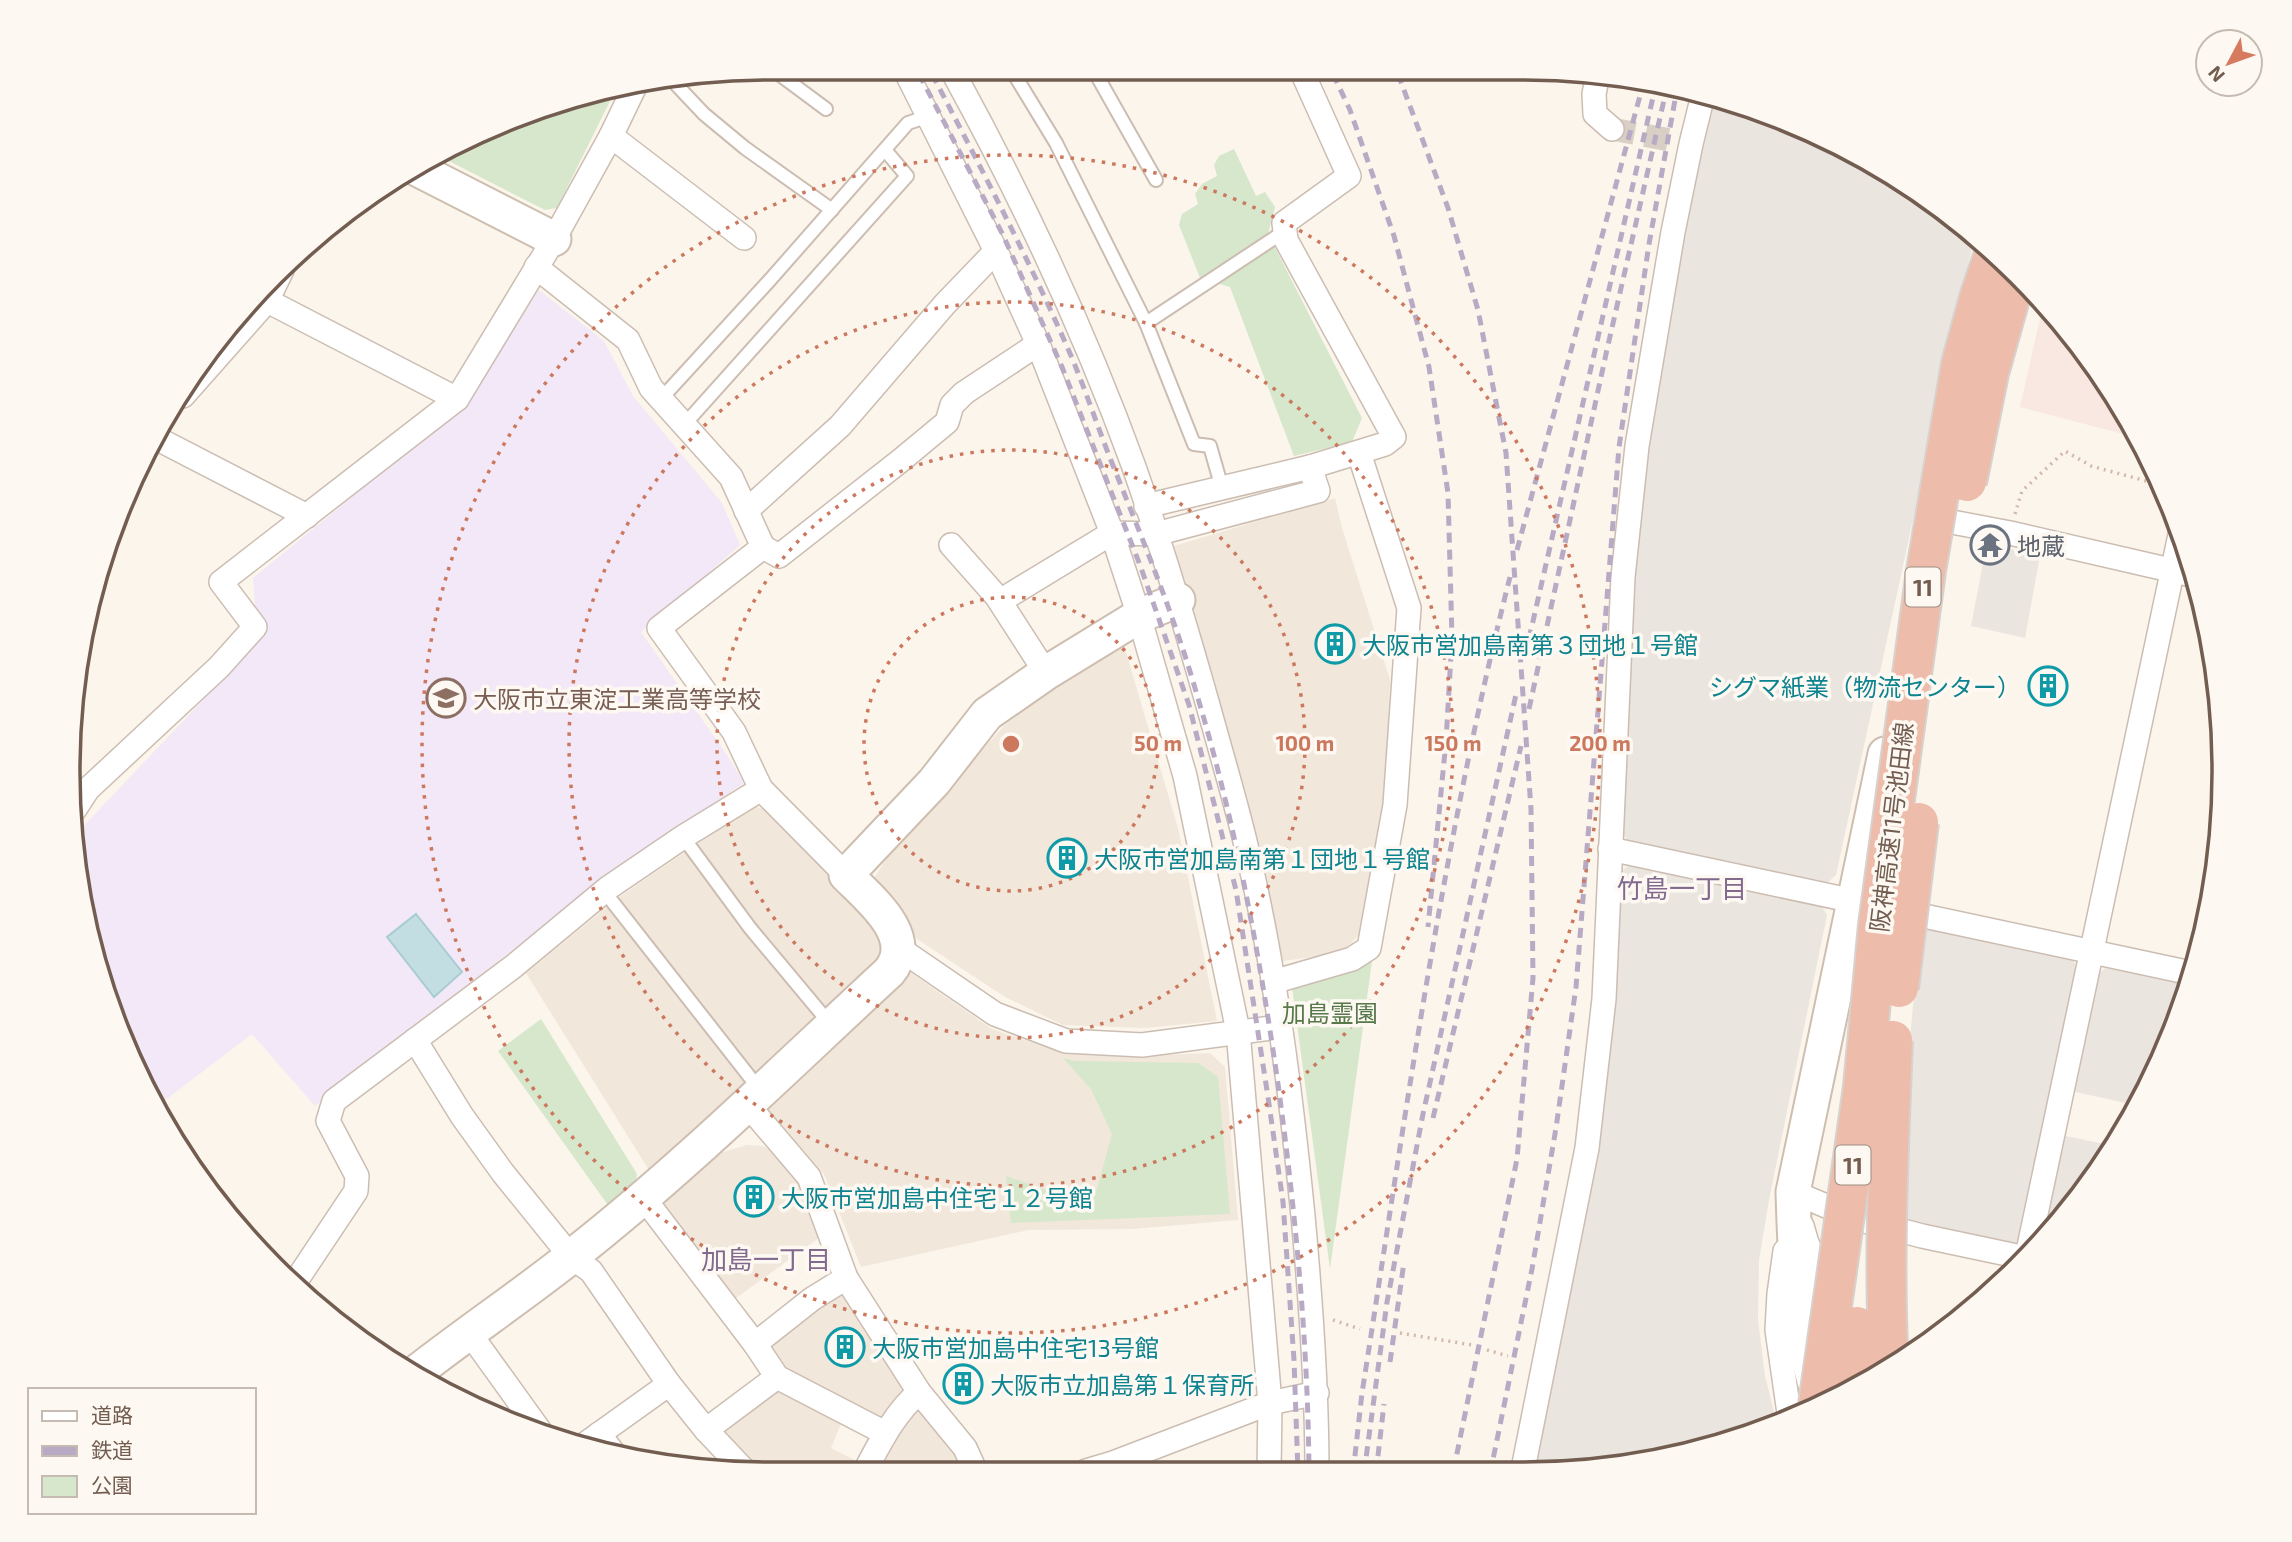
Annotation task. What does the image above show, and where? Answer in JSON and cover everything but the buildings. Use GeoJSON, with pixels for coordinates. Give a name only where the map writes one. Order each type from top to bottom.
{"type":"FeatureCollection","features":[{"type":"Feature","properties":{"kind":"highway","name":"阪神高速11号池田線"},"geometry":{"type":"LineString","coordinates":[[1821,1393],[1863,1087],[1866,913],[1961,364],[1991,266]]}},
{"type":"Feature","properties":{"kind":"highway","name":"阪神高速11号池田線"},"geometry":{"type":"LineString","coordinates":[[1849,1378],[1952,573],[1989,373],[2013,287]]}},
{"type":"Feature","properties":{"kind":"highway"},"geometry":{"type":"LineString","coordinates":[[1793,1405],[1849,1067],[1866,913]]}},
{"type":"Feature","properties":{"kind":"highway","name":"11"},"geometry":{"type":"LineString","coordinates":[[1889,1355],[1886,1269],[1893,1040]]}},
{"type":"Feature","properties":{"kind":"street"},"geometry":{"type":"LineString","coordinates":[[910,80],[996,251],[1038,344],[1112,533],[1185,776],[1238,1031],[1270,1403],[1269,1462]]}},
{"type":"Feature","properties":{"kind":"street"},"geometry":{"type":"LineString","coordinates":[[957,80],[1028,219],[1082,337],[1133,466],[1178,600],[1249,855],[1292,1100],[1313,1326],[1317,1462]]}},
{"type":"Feature","properties":{"kind":"street"},"geometry":{"type":"LineString","coordinates":[[1146,506],[1310,467],[1385,444],[1394,437],[1286,240],[1284,223],[1349,176],[1306,80]]}},
{"type":"Feature","properties":{"kind":"street"},"geometry":{"type":"LineString","coordinates":[[1596,85],[1595,114],[1612,128]]}},
{"type":"Feature","properties":{"kind":"street"},"geometry":{"type":"LineString","coordinates":[[81,786],[219,667],[255,626],[221,582],[457,399],[554,239],[631,95]]}},
{"type":"Feature","properties":{"kind":"street"},"geometry":{"type":"LineString","coordinates":[[1524,1462],[1587,1148],[1604,999],[1623,577],[1637,446],[1673,232],[1701,104]]}},
{"type":"Feature","properties":{"kind":"street"},"geometry":{"type":"LineString","coordinates":[[611,136],[744,238]]}},
{"type":"Feature","properties":{"kind":"street"},"geometry":{"type":"LineString","coordinates":[[425,173],[554,239]]}},
{"type":"Feature","properties":{"kind":"street"},"geometry":{"type":"LineString","coordinates":[[746,511],[841,426],[945,304],[996,251]]}},
{"type":"Feature","properties":{"kind":"street"},"geometry":{"type":"LineString","coordinates":[[1789,1407],[1777,1330],[1779,1294],[1793,1192],[1866,913],[1936,519],[1991,266]]}},
{"type":"Feature","properties":{"kind":"street"},"geometry":{"type":"LineString","coordinates":[[536,267],[628,340],[651,388],[660,400],[731,477],[762,547],[779,556],[947,422],[952,405],[964,393],[1038,344]]}},
{"type":"Feature","properties":{"kind":"street"},"geometry":{"type":"LineString","coordinates":[[267,300],[457,399]]}},
{"type":"Feature","properties":{"kind":"street"},"geometry":{"type":"LineString","coordinates":[[164,442],[307,516]]}},
{"type":"Feature","properties":{"kind":"street"},"geometry":{"type":"LineString","coordinates":[[1273,982],[1352,959],[1369,948],[1395,805],[1409,608],[1359,453]]}},
{"type":"Feature","properties":{"kind":"street"},"geometry":{"type":"LineString","coordinates":[[1000,601],[1112,533],[1156,534],[1318,491],[1310,467]]}},
{"type":"Feature","properties":{"kind":"street"},"geometry":{"type":"LineString","coordinates":[[1226,486],[1237,511]]}},
{"type":"Feature","properties":{"kind":"street"},"geometry":{"type":"LineString","coordinates":[[1936,519],[2010,533],[2182,573]]}},
{"type":"Feature","properties":{"kind":"street"},"geometry":{"type":"LineString","coordinates":[[951,545],[1000,601],[1046,673]]}},
{"type":"Feature","properties":{"kind":"street"},"geometry":{"type":"LineString","coordinates":[[423,1367],[571,1256],[643,1197],[897,962],[900,949],[895,930],[873,901],[761,789],[734,732],[659,628],[762,547]]}},
{"type":"Feature","properties":{"kind":"street"},"geometry":{"type":"LineString","coordinates":[[2032,1235],[2092,951],[2183,574]]}},
{"type":"Feature","properties":{"kind":"street"},"geometry":{"type":"LineString","coordinates":[[846,875],[934,782],[987,714],[1046,673],[1139,616],[1178,600]]}},
{"type":"Feature","properties":{"kind":"street"},"geometry":{"type":"LineString","coordinates":[[300,1275],[356,1191],[357,1176],[328,1121],[334,1101],[514,966],[604,891],[683,837],[761,789]]}},
{"type":"Feature","properties":{"kind":"street"},"geometry":{"type":"LineString","coordinates":[[1610,849],[1866,913],[2092,951],[2182,970]]}},
{"type":"Feature","properties":{"kind":"street"},"geometry":{"type":"LineString","coordinates":[[900,949],[995,1014],[1066,1041],[1142,1045],[1279,1027]]}},
{"type":"Feature","properties":{"kind":"street"},"geometry":{"type":"LineString","coordinates":[[415,1040],[462,1116],[503,1173],[571,1256],[591,1271],[669,1384],[735,1460]]}},
{"type":"Feature","properties":{"kind":"street"},"geometry":{"type":"LineString","coordinates":[[753,1097],[809,1177],[846,1278],[919,1392],[965,1448],[971,1462]]}},
{"type":"Feature","properties":{"kind":"street"},"geometry":{"type":"LineString","coordinates":[[1793,1192],[1857,1219],[1922,1236],[2013,1254]]}},
{"type":"Feature","properties":{"kind":"street"},"geometry":{"type":"LineString","coordinates":[[1793,1192],[1807,1243],[1843,1317],[1871,1366]]}},
{"type":"Feature","properties":{"kind":"street"},"geometry":{"type":"LineString","coordinates":[[1793,1192],[1800,1318],[1817,1394]]}},
{"type":"Feature","properties":{"kind":"street"},"geometry":{"type":"LineString","coordinates":[[643,1197],[778,1377],[885,1433]]}},
{"type":"Feature","properties":{"kind":"street"},"geometry":{"type":"LineString","coordinates":[[755,1344],[812,1299],[846,1278]]}},
{"type":"Feature","properties":{"kind":"street"},"geometry":{"type":"LineString","coordinates":[[468,1331],[530,1418]]}},
{"type":"Feature","properties":{"kind":"street"},"geometry":{"type":"LineString","coordinates":[[706,1430],[778,1377]]}},
{"type":"Feature","properties":{"kind":"street"},"geometry":{"type":"LineString","coordinates":[[593,1438],[669,1384]]}},
{"type":"Feature","properties":{"kind":"street"},"geometry":{"type":"LineString","coordinates":[[870,1462],[885,1433],[906,1403],[919,1392]]}},
{"type":"Feature","properties":{"kind":"street"},"geometry":{"type":"LineString","coordinates":[[1113,1462],[1270,1403],[1317,1393]]}},
{"type":"Feature","properties":{"kind":"lane"},"geometry":{"type":"LineString","coordinates":[[787,80],[826,109]]}},
{"type":"Feature","properties":{"kind":"lane"},"geometry":{"type":"LineString","coordinates":[[1018,80],[1056,143],[1146,323],[1194,443],[1210,446],[1226,486]]}},
{"type":"Feature","properties":{"kind":"lane"},"geometry":{"type":"LineString","coordinates":[[1099,80],[1156,180]]}},
{"type":"Feature","properties":{"kind":"lane"},"geometry":{"type":"LineString","coordinates":[[678,87],[704,114],[745,148],[832,210]]}},
{"type":"Feature","properties":{"kind":"lane"},"geometry":{"type":"LineString","coordinates":[[660,400],[908,123],[929,116]]}},
{"type":"Feature","properties":{"kind":"lane"},"geometry":{"type":"LineString","coordinates":[[684,425],[906,176],[885,150]]}},
{"type":"Feature","properties":{"kind":"lane"},"geometry":{"type":"LineString","coordinates":[[1146,323],[1285,231]]}},
{"type":"Feature","properties":{"kind":"lane"},"geometry":{"type":"LineString","coordinates":[[683,837],[750,928],[831,1025]]}},
{"type":"Feature","properties":{"kind":"lane"},"geometry":{"type":"LineString","coordinates":[[604,891],[753,1097]]}},
{"type":"Feature","properties":{"kind":"path"},"geometry":{"type":"LineString","coordinates":[[2010,533],[2022,491],[2065,451],[2091,466],[2147,481]]}},
{"type":"Feature","properties":{"kind":"path"},"geometry":{"type":"LineString","coordinates":[[1321,1316],[1360,1329]]}},
{"type":"Feature","properties":{"kind":"path"},"geometry":{"type":"LineString","coordinates":[[1400,1334],[1472,1345]]}},
{"type":"Feature","properties":{"kind":"path"},"geometry":{"type":"LineString","coordinates":[[1487,1350],[1508,1356]]}},
{"type":"Feature","properties":{"kind":"shaded area"},"geometry":{"type":"Polygon","coordinates":[[[1709,107],[1785,133],[1866,173],[1905,197],[1972,248],[1836,875],[1827,883],[1628,841],[1619,828],[1632,584],[1646,451],[1679,251],[1709,107]]]}},
{"type":"Feature","properties":{"kind":"shaded area","name":"大阪市立東淀工業高等学校"},"geometry":{"type":"Polygon","coordinates":[[[539,290],[604,341],[633,396],[722,503],[740,545],[641,632],[744,783],[611,872],[315,1106],[252,1034],[165,1100],[133,1035],[104,950],[86,861],[83,827],[258,642],[253,578],[467,403],[539,290]]]}},
{"type":"Feature","properties":{"kind":"shaded area"},"geometry":{"type":"Polygon","coordinates":[[[2040,316],[2095,387],[2123,434],[2020,407],[2040,316]]]}},
{"type":"Feature","properties":{"kind":"shaded area"},"geometry":{"type":"Polygon","coordinates":[[[1335,498],[1390,680],[1385,796],[1358,936],[1341,953],[1283,961],[1242,781],[1174,546],[1335,498]]]}},
{"type":"Feature","properties":{"kind":"shaded area"},"geometry":{"type":"Polygon","coordinates":[[[1994,545],[2040,556],[2025,638],[1971,626],[1986,547],[1993,549],[1994,545]]]}},
{"type":"Feature","properties":{"kind":"shaded area"},"geometry":{"type":"Polygon","coordinates":[[[1117,640],[1125,649],[1178,828],[1217,1021],[1145,1028],[1063,1025],[1005,997],[917,939],[874,878],[895,846],[1005,725],[1117,640]]]}},
{"type":"Feature","properties":{"kind":"shaded area"},"geometry":{"type":"Polygon","coordinates":[[[752,806],[765,809],[851,897],[882,945],[879,966],[649,1170],[526,973],[618,898],[752,806]]]}},
{"type":"Feature","properties":{"kind":"shaded area"},"geometry":{"type":"Polygon","coordinates":[[[1629,865],[1822,907],[1827,915],[1759,1260],[1758,1320],[1765,1376],[1774,1413],[1700,1438],[1656,1448],[1611,1456],[1533,1461],[1619,873],[1629,865]]]}},
{"type":"Feature","properties":{"kind":"shaded area"},"geometry":{"type":"Polygon","coordinates":[[[1920,927],[2073,960],[2079,971],[2021,1239],[2012,1246],[1900,1222],[1903,1117],[1920,927]]]}},
{"type":"Feature","properties":{"kind":"shaded area"},"geometry":{"type":"Polygon","coordinates":[[[2107,967],[2178,982],[2159,1035],[2126,1103],[2071,1091],[2096,975],[2107,967]]]}},
{"type":"Feature","properties":{"kind":"shaded area"},"geometry":{"type":"Polygon","coordinates":[[[905,969],[992,1029],[1067,1054],[1134,1056],[1210,1053],[1225,1067],[1238,1220],[1132,1229],[1028,1230],[861,1267],[824,1174],[763,1104],[905,969]]]}},
{"type":"Feature","properties":{"kind":"shaded area"},"geometry":{"type":"Polygon","coordinates":[[[2061,1135],[2102,1144],[2069,1191],[2042,1223],[2061,1135]]]}},
{"type":"Feature","properties":{"kind":"shaded area"},"geometry":{"type":"Polygon","coordinates":[[[747,1145],[763,1146],[772,1151],[801,1187],[820,1237],[732,1301],[663,1208],[663,1200],[720,1153],[747,1145]]]}},
{"type":"Feature","properties":{"kind":"shaded area"},"geometry":{"type":"Polygon","coordinates":[[[840,1290],[909,1394],[897,1411],[875,1423],[784,1373],[766,1346],[840,1290]]]}},
{"type":"Feature","properties":{"kind":"shaded area"},"geometry":{"type":"Polygon","coordinates":[[[776,1387],[842,1421],[831,1448],[858,1462],[753,1461],[716,1431],[776,1387]]]}},
{"type":"Feature","properties":{"kind":"shaded area"},"geometry":{"type":"Polygon","coordinates":[[[914,1405],[955,1454],[958,1462],[879,1462],[914,1405]]]}},
{"type":"Feature","properties":{"kind":"green space"},"geometry":{"type":"Polygon","coordinates":[[[611,100],[557,208],[545,210],[449,161],[507,133],[549,117],[611,100]]]}},
{"type":"Feature","properties":{"kind":"green space"},"geometry":{"type":"Polygon","coordinates":[[[1234,149],[1256,196],[1265,192],[1275,207],[1268,234],[1362,418],[1352,442],[1294,456],[1230,287],[1200,278],[1179,225],[1182,214],[1198,204],[1195,194],[1202,184],[1217,176],[1214,165],[1219,156],[1234,149]]]}},
{"type":"Feature","properties":{"kind":"green space","name":"加島霊園"},"geometry":{"type":"Polygon","coordinates":[[[1372,961],[1330,1269],[1292,987],[1372,961]]]}},
{"type":"Feature","properties":{"kind":"green space"},"geometry":{"type":"Polygon","coordinates":[[[541,1019],[637,1174],[635,1189],[610,1208],[498,1051],[541,1019]]]}},
{"type":"Feature","properties":{"kind":"green space"},"geometry":{"type":"Polygon","coordinates":[[[1063,1058],[1075,1061],[1198,1063],[1218,1077],[1230,1214],[1011,1223],[1006,1176],[1058,1194],[1097,1189],[1112,1134],[1091,1089],[1063,1058]]]}},
{"type":"Feature","properties":{"kind":"water"},"geometry":{"type":"Polygon","coordinates":[[[416,914],[462,972],[434,997],[387,937],[416,914]]]}},
{"type":"Feature","properties":{"kind":"tunnel"},"geometry":{"type":"LineString","coordinates":[[1612,129],[1691,144]]}},
{"type":"Feature","properties":{"kind":"railway"},"geometry":{"type":"LineString","coordinates":[[922,80],[1003,235],[1062,367],[1140,565],[1189,705],[1236,890],[1268,1097],[1283,1202],[1298,1462]]}},
{"type":"Feature","properties":{"kind":"railway"},"geometry":{"type":"LineString","coordinates":[[935,80],[1022,250],[1072,358],[1169,609],[1211,744],[1246,892],[1279,1091],[1300,1282],[1309,1462]]}},
{"type":"Feature","properties":{"kind":"railway"},"geometry":{"type":"LineString","coordinates":[[1336,80],[1350,110],[1394,236],[1429,367],[1448,493],[1452,638],[1446,741],[1428,927]]}},
{"type":"Feature","properties":{"kind":"railway"},"geometry":{"type":"LineString","coordinates":[[1400,80],[1448,208],[1478,310],[1506,453],[1531,809],[1533,978],[1517,1159],[1455,1462]]}},
{"type":"Feature","properties":{"kind":"railway"},"geometry":{"type":"LineString","coordinates":[[1517,550],[1641,91]]}},
{"type":"Feature","properties":{"kind":"railway"},"geometry":{"type":"LineString","coordinates":[[1525,656],[1654,94]]}},
{"type":"Feature","properties":{"kind":"railway"},"geometry":{"type":"LineString","coordinates":[[1529,709],[1665,96]]}},
{"type":"Feature","properties":{"kind":"railway"},"geometry":{"type":"LineString","coordinates":[[1492,1462],[1532,1269],[1576,987],[1619,447],[1649,244],[1675,98]]}},
{"type":"Feature","properties":{"kind":"railway"},"geometry":{"type":"LineString","coordinates":[[1354,1462],[1362,1393],[1427,983],[1464,779],[1510,577]]}},
{"type":"Feature","properties":{"kind":"railway"},"geometry":{"type":"LineString","coordinates":[[1365,1462],[1387,1302],[1423,1114],[1517,690]]}},
{"type":"Feature","properties":{"kind":"railway"},"geometry":{"type":"LineString","coordinates":[[1433,1118],[1521,746]]}},
{"type":"Feature","properties":{"kind":"railway"},"geometry":{"type":"LineString","coordinates":[[1390,1362],[1404,1262]]}},
{"type":"Feature","properties":{"kind":"railway"},"geometry":{"type":"LineString","coordinates":[[1377,1462],[1384,1404]]}},
{"type":"Feature","properties":{"kind":"place","name":"地蔵"},"geometry":{"type":"Point","coordinates":[1990,545]}},
{"type":"Feature","properties":{"kind":"place","name":"大阪市営加島南第３団地１号館"},"geometry":{"type":"Point","coordinates":[1335,644]}},
{"type":"Feature","properties":{"kind":"place","name":"シグマ紙業（物流センター）"},"geometry":{"type":"Point","coordinates":[2048,686]}},
{"type":"Feature","properties":{"kind":"place","name":"大阪市立東淀工業高等学校"},"geometry":{"type":"Point","coordinates":[446,698]}},
{"type":"Feature","properties":{"kind":"place","name":"大阪市営加島南第１団地１号館"},"geometry":{"type":"Point","coordinates":[1067,858]}},
{"type":"Feature","properties":{"kind":"place","name":"大阪市営加島中住宅１２号館"},"geometry":{"type":"Point","coordinates":[754,1197]}},
{"type":"Feature","properties":{"kind":"place","name":"大阪市営加島中住宅13号館"},"geometry":{"type":"Point","coordinates":[845,1347]}},
{"type":"Feature","properties":{"kind":"place","name":"大阪市立加島第１保育所"},"geometry":{"type":"Point","coordinates":[963,1384]}},
{"type":"Feature","properties":{"kind":"district","name":"竹島一丁目"},"geometry":{"type":"Point","coordinates":[1682,887]}},
{"type":"Feature","properties":{"kind":"district","name":"加島一丁目"},"geometry":{"type":"Point","coordinates":[766,1258]}}]}
